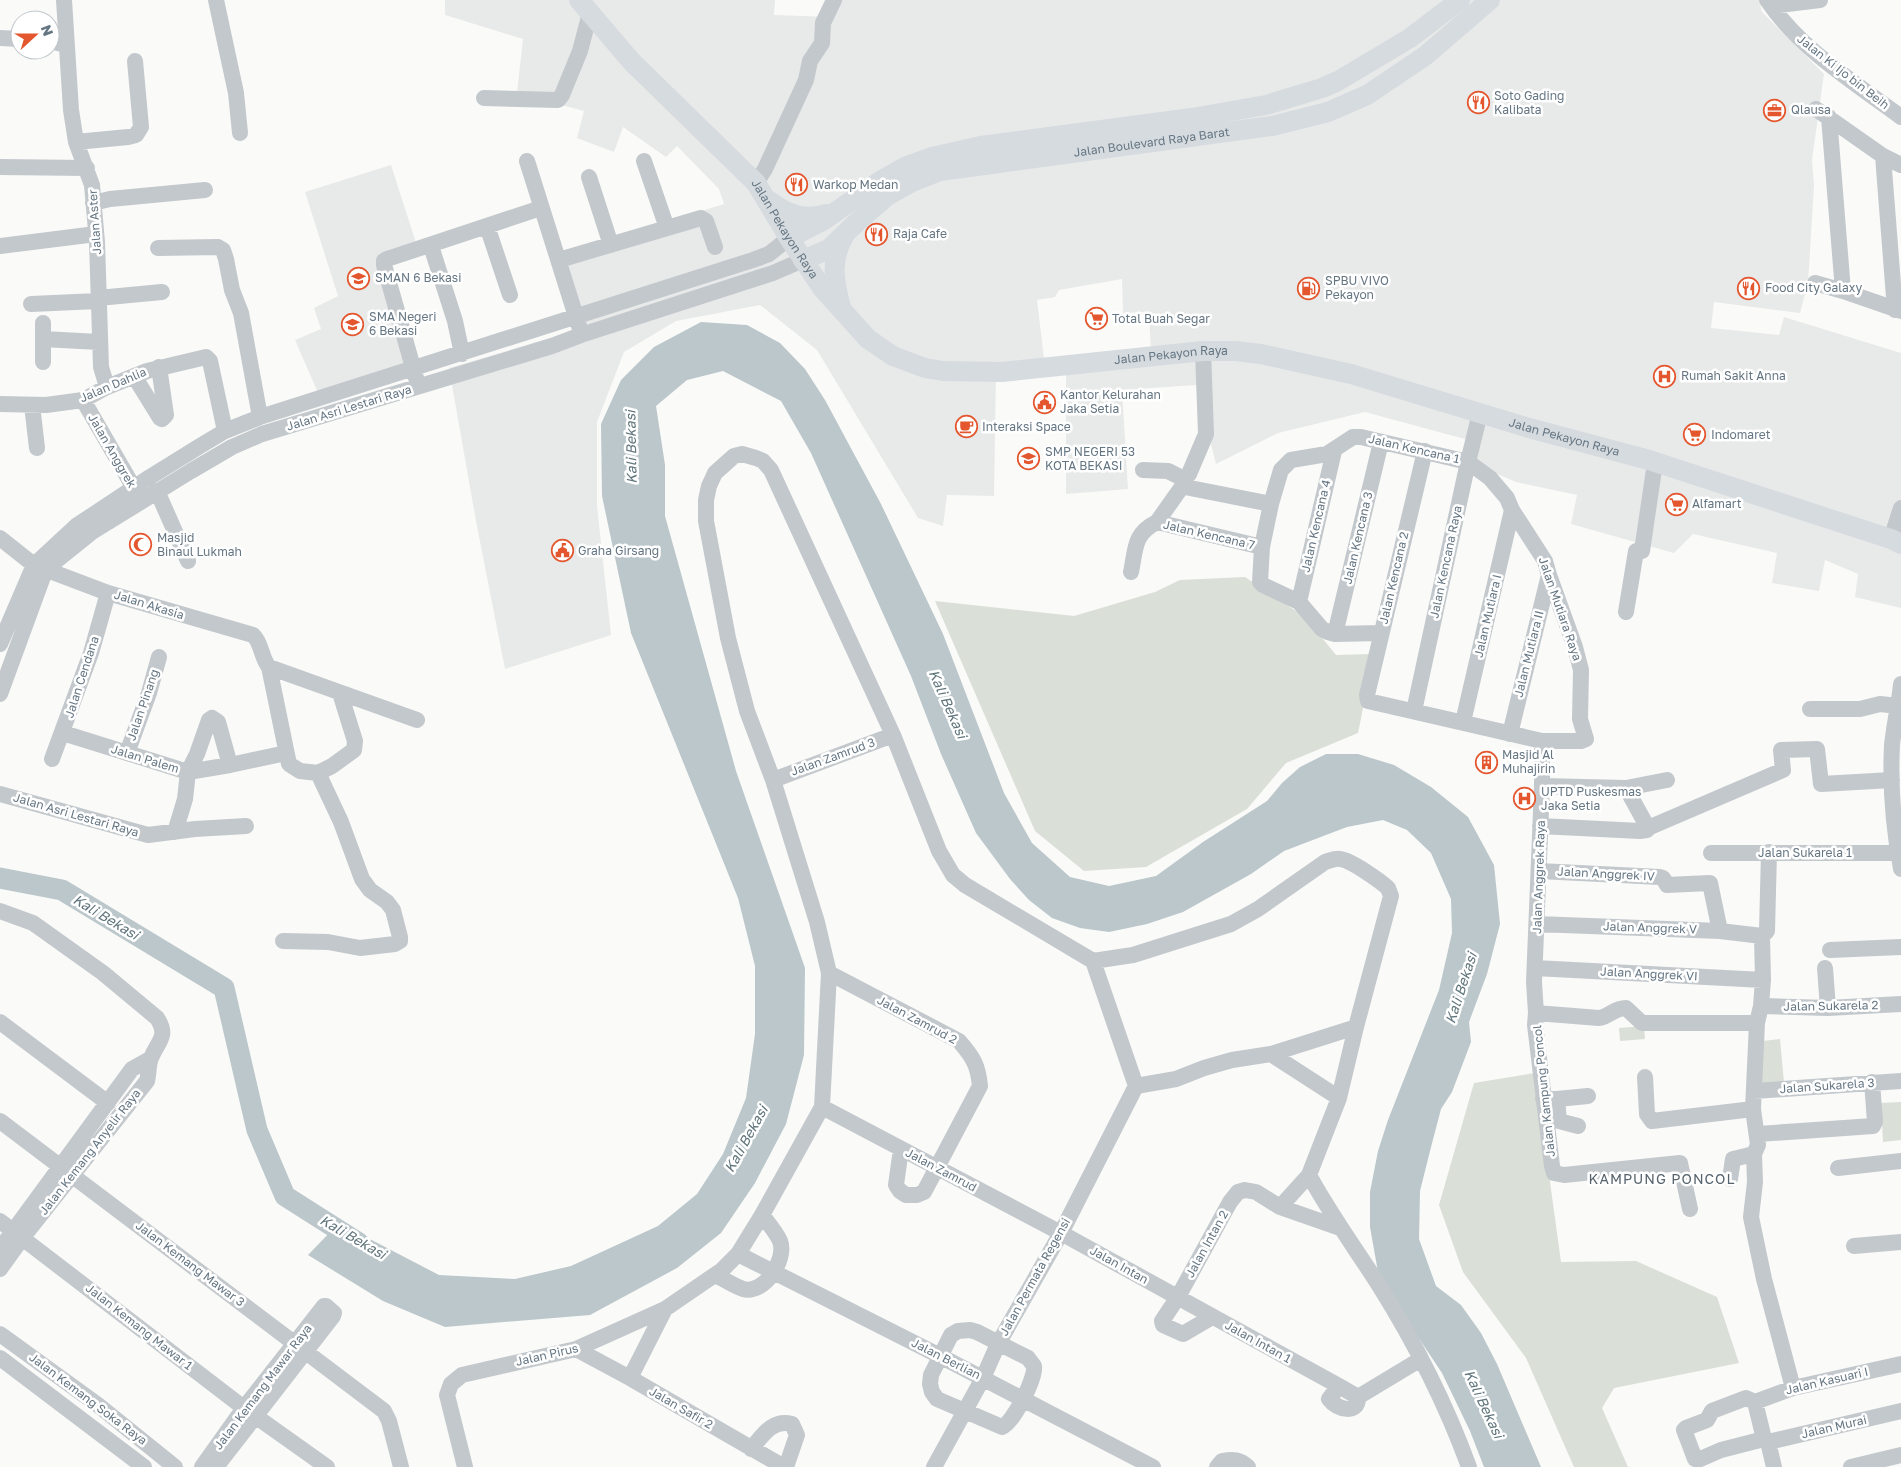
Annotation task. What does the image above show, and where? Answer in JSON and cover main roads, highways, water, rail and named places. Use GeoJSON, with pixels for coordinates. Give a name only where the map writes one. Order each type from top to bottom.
{"type":"FeatureCollection","features":[{"type":"Feature","properties":{"kind":"main road","name":"Jalan Boulevard Raya Barat"},"geometry":{"type":"LineString","coordinates":[[803,260],[829,249],[887,196],[912,182],[982,155],[1266,104],[1322,88],[1338,81],[1410,38],[1460,0]]}},
{"type":"Feature","properties":{"kind":"main road","name":"Jalan Boulevard Raya Barat"},"geometry":{"type":"LineString","coordinates":[[789,238],[830,215],[904,167],[932,157],[982,155],[1272,126],[1328,112],[1367,95],[1425,56],[1490,0]]}},
{"type":"Feature","properties":{"kind":"main road","name":"Jalan Pekayon Raya"},"geometry":{"type":"LineString","coordinates":[[584,7],[632,62],[761,191],[822,288],[854,325],[879,348],[910,363],[943,371],[1002,372],[1203,351],[1246,352],[1350,374],[1655,462],[1896,542]]}},
{"type":"Feature","properties":{"kind":"main road"},"geometry":{"type":"LineString","coordinates":[[761,191],[783,211],[802,217],[830,215]]}},
{"type":"Feature","properties":{"kind":"main road"},"geometry":{"type":"LineString","coordinates":[[830,215],[824,226],[828,232],[843,235],[834,268],[834,282],[842,309]]}},
{"type":"Feature","properties":{"kind":"water"},"geometry":{"type":"Polygon","coordinates":[[[701,322],[747,325],[780,343],[805,369],[825,400],[881,504],[943,634],[1004,793],[1032,843],[1070,877],[1109,886],[1156,876],[1203,842],[1267,801],[1282,783],[1300,767],[1326,754],[1358,754],[1394,765],[1431,787],[1468,817],[1494,865],[1500,924],[1487,974],[1469,1022],[1471,1042],[1452,1092],[1441,1109],[1430,1151],[1420,1191],[1419,1239],[1436,1286],[1461,1305],[1481,1333],[1497,1364],[1541,1467],[1484,1467],[1470,1431],[1442,1373],[1406,1319],[1378,1272],[1370,1227],[1370,1192],[1378,1151],[1388,1120],[1439,990],[1452,933],[1451,899],[1431,853],[1407,830],[1383,820],[1347,827],[1284,851],[1251,874],[1183,912],[1147,924],[1109,932],[1080,928],[1052,918],[1029,900],[1010,879],[976,833],[941,754],[911,676],[811,453],[781,401],[723,371],[687,380],[656,406],[665,465],[665,516],[736,771],[805,968],[804,1055],[786,1124],[755,1183],[721,1233],[677,1268],[590,1315],[445,1327],[383,1301],[308,1255],[339,1223],[439,1275],[515,1279],[571,1266],[658,1226],[697,1194],[723,1154],[746,1098],[755,1034],[755,966],[738,898],[631,633],[602,496],[601,424],[621,380],[654,347],[701,322]]]}},
{"type":"Feature","properties":{"kind":"waterway","name":"Kali Bekasi"},"geometry":{"type":"LineString","coordinates":[[0,878],[62,890],[224,988],[257,1130],[285,1196],[359,1243]]}},
{"type":"Feature","properties":{"kind":"place","name":"Soto Gading Kalibata"},"geometry":{"type":"Point","coordinates":[1478,103]}},
{"type":"Feature","properties":{"kind":"place","name":"Qlausa"},"geometry":{"type":"Point","coordinates":[1775,110]}},
{"type":"Feature","properties":{"kind":"place","name":"Warkop Medan"},"geometry":{"type":"Point","coordinates":[797,185]}},
{"type":"Feature","properties":{"kind":"place","name":"Raja Cafe"},"geometry":{"type":"Point","coordinates":[877,234]}},
{"type":"Feature","properties":{"kind":"place","name":"SMAN 6 Bekasi"},"geometry":{"type":"Point","coordinates":[359,278]}},
{"type":"Feature","properties":{"kind":"place","name":"SPBU VIVO Pekayon"},"geometry":{"type":"Point","coordinates":[1309,288]}},
{"type":"Feature","properties":{"kind":"place","name":"Food City Galaxy"},"geometry":{"type":"Point","coordinates":[1749,288]}},
{"type":"Feature","properties":{"kind":"place","name":"Total Buah Segar"},"geometry":{"type":"Point","coordinates":[1096,319]}},
{"type":"Feature","properties":{"kind":"place","name":"SMA Negeri 6 Bekasi"},"geometry":{"type":"Point","coordinates":[353,324]}},
{"type":"Feature","properties":{"kind":"place","name":"Rumah Sakit Anna"},"geometry":{"type":"Point","coordinates":[1665,376]}},
{"type":"Feature","properties":{"kind":"place","name":"Kantor Kelurahan Jaka Setia"},"geometry":{"type":"Point","coordinates":[1044,402]}},
{"type":"Feature","properties":{"kind":"place","name":"Interaksi Space"},"geometry":{"type":"Point","coordinates":[966,427]}},
{"type":"Feature","properties":{"kind":"place","name":"Indomaret"},"geometry":{"type":"Point","coordinates":[1695,435]}},
{"type":"Feature","properties":{"kind":"place","name":"SMP NEGERI 53 KOTA BEKASI"},"geometry":{"type":"Point","coordinates":[1029,459]}},
{"type":"Feature","properties":{"kind":"place","name":"Alfamart"},"geometry":{"type":"Point","coordinates":[1676,504]}},
{"type":"Feature","properties":{"kind":"place","name":"Masjid Binaul Lukmah"},"geometry":{"type":"Point","coordinates":[141,545]}},
{"type":"Feature","properties":{"kind":"place","name":"Graha Girsang"},"geometry":{"type":"Point","coordinates":[562,551]}},
{"type":"Feature","properties":{"kind":"place","name":"Masjid Al Muhajirin"},"geometry":{"type":"Point","coordinates":[1486,762]}},
{"type":"Feature","properties":{"kind":"place","name":"UPTD Puskesmas Jaka Setia"},"geometry":{"type":"Point","coordinates":[1525,799]}},
{"type":"Feature","properties":{"kind":"district","name":"KAMPUNG PONCOL"},"geometry":{"type":"Point","coordinates":[1662,1179]}}]}
